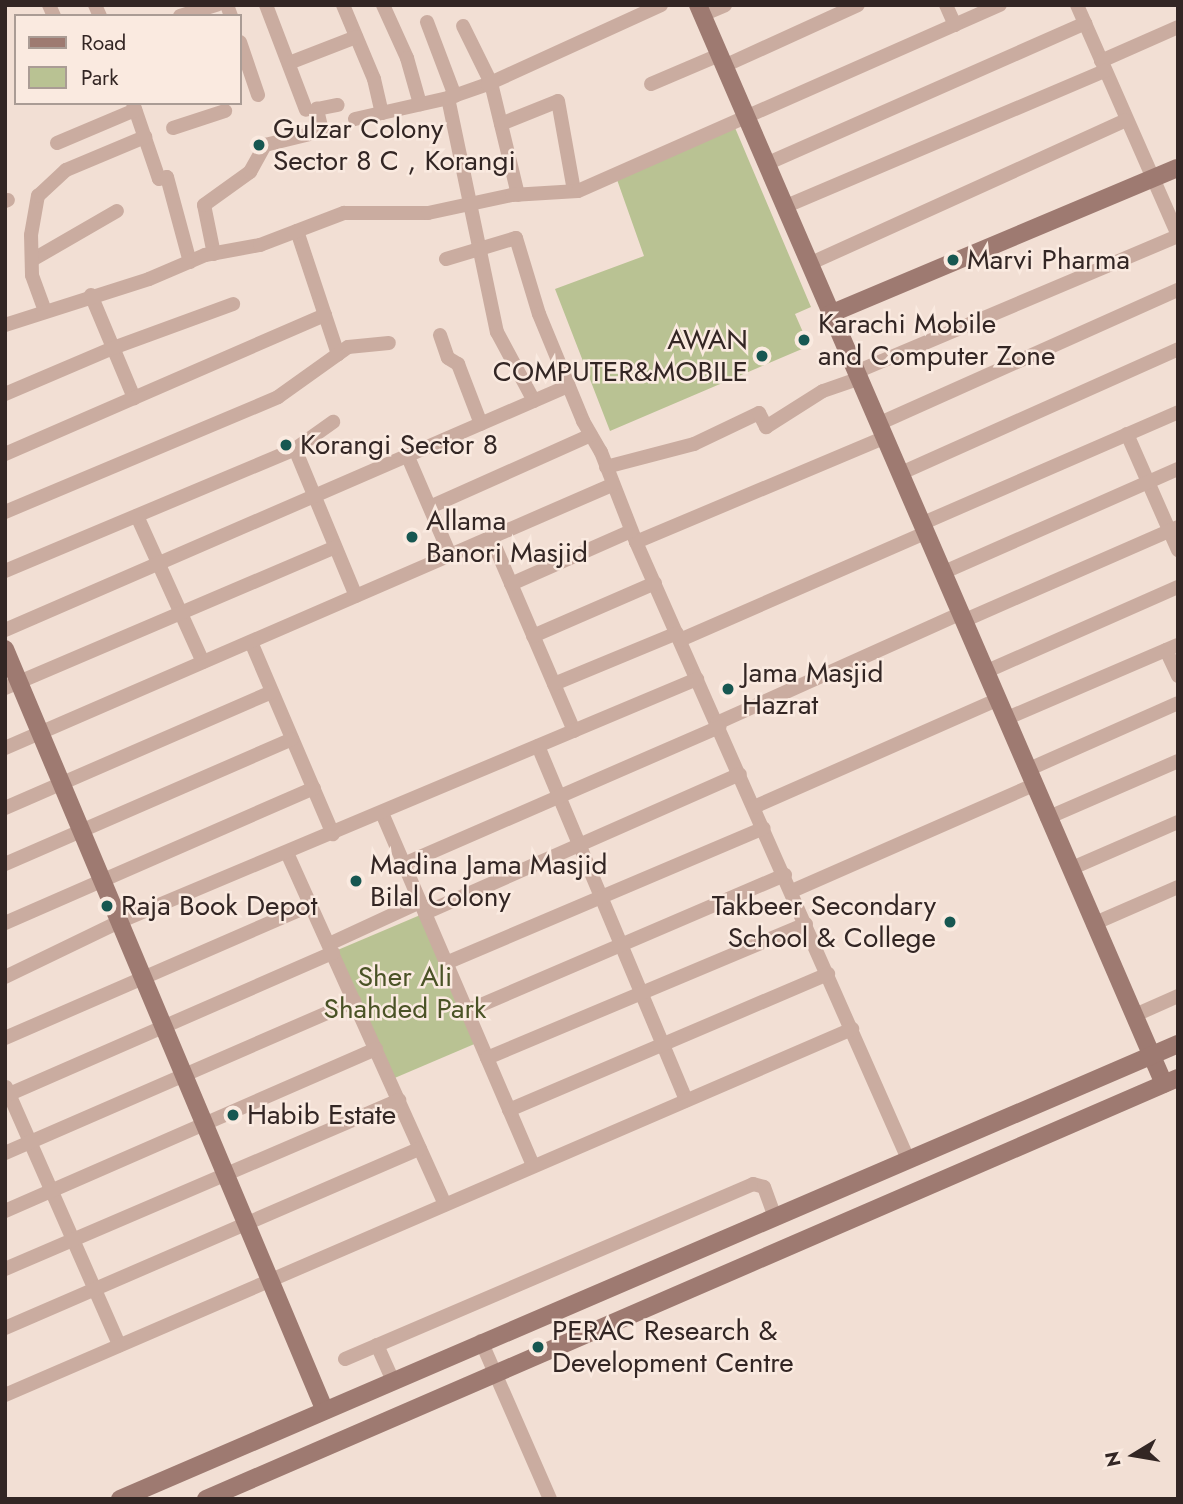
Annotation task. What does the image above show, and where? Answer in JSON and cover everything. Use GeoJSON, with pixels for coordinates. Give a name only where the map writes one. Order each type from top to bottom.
{"type":"FeatureCollection","features":[{"type":"Feature","properties":{"kind":"street"},"geometry":{"type":"LineString","coordinates":[[189,14],[216,5]]}},
{"type":"Feature","properties":{"kind":"street"},"geometry":{"type":"LineString","coordinates":[[266,5],[306,110]]}},
{"type":"Feature","properties":{"kind":"street"},"geometry":{"type":"LineString","coordinates":[[343,5],[382,113]]}},
{"type":"Feature","properties":{"kind":"street"},"geometry":{"type":"LineString","coordinates":[[383,5],[407,58],[420,104]]}},
{"type":"Feature","properties":{"kind":"street"},"geometry":{"type":"LineString","coordinates":[[355,119],[452,97],[491,83],[661,5]]}},
{"type":"Feature","properties":{"kind":"street"},"geometry":{"type":"LineString","coordinates":[[206,1499],[1171,1081],[1150,1056],[700,10],[725,5]]}},
{"type":"Feature","properties":{"kind":"street"},"geometry":{"type":"LineString","coordinates":[[651,84],[721,60],[858,5]]}},
{"type":"Feature","properties":{"kind":"street"},"geometry":{"type":"LineString","coordinates":[[946,5],[955,25]]}},
{"type":"Feature","properties":{"kind":"street"},"geometry":{"type":"LineString","coordinates":[[5,325],[214,254],[260,245],[344,213],[428,213],[518,195],[574,191],[1000,5]]}},
{"type":"Feature","properties":{"kind":"street"},"geometry":{"type":"LineString","coordinates":[[606,467],[694,444],[759,413],[766,427],[822,391],[1178,235],[1077,5]]}},
{"type":"Feature","properties":{"kind":"street"},"geometry":{"type":"LineString","coordinates":[[427,22],[452,97],[470,204],[497,332],[534,401]]}},
{"type":"Feature","properties":{"kind":"street"},"geometry":{"type":"LineString","coordinates":[[766,164],[1085,23]]}},
{"type":"Feature","properties":{"kind":"street"},"geometry":{"type":"LineString","coordinates":[[463,26],[491,83],[518,195]]}},
{"type":"Feature","properties":{"kind":"street"},"geometry":{"type":"LineString","coordinates":[[784,207],[1103,66],[1178,27]]}},
{"type":"Feature","properties":{"kind":"street"},"geometry":{"type":"LineString","coordinates":[[289,63],[356,37]]}},
{"type":"Feature","properties":{"kind":"street"},"geometry":{"type":"LineString","coordinates":[[242,49],[258,95]]}},
{"type":"Feature","properties":{"kind":"street"},"geometry":{"type":"LineString","coordinates":[[501,124],[558,101],[574,191]]}},
{"type":"Feature","properties":{"kind":"street"},"geometry":{"type":"LineString","coordinates":[[214,254],[204,205],[250,172],[265,145],[322,131],[317,109],[338,105]]}},
{"type":"Feature","properties":{"kind":"street"},"geometry":{"type":"LineString","coordinates":[[57,143],[134,107],[159,179],[167,177],[190,262]]}},
{"type":"Feature","properties":{"kind":"street"},"geometry":{"type":"LineString","coordinates":[[173,128],[225,111]]}},
{"type":"Feature","properties":{"kind":"street"},"geometry":{"type":"LineString","coordinates":[[809,264],[1126,120]]}},
{"type":"Feature","properties":{"kind":"street"},"geometry":{"type":"LineString","coordinates":[[45,311],[35,287],[32,260],[34,203],[46,187],[66,170],[145,137]]}},
{"type":"Feature","properties":{"kind":"street"},"geometry":{"type":"LineString","coordinates":[[830,314],[1178,168]]}},
{"type":"Feature","properties":{"kind":"street"},"geometry":{"type":"LineString","coordinates":[[32,260],[117,211]]}},
{"type":"Feature","properties":{"kind":"street"},"geometry":{"type":"LineString","coordinates":[[297,230],[338,354]]}},
{"type":"Feature","properties":{"kind":"street"},"geometry":{"type":"LineString","coordinates":[[446,259],[516,238],[539,314],[568,386],[606,467],[654,583],[908,1159]]}},
{"type":"Feature","properties":{"kind":"street"},"geometry":{"type":"LineString","coordinates":[[511,584],[634,537],[881,431],[1178,290]]}},
{"type":"Feature","properties":{"kind":"street"},"geometry":{"type":"LineString","coordinates":[[92,295],[134,398]]}},
{"type":"Feature","properties":{"kind":"street"},"geometry":{"type":"LineString","coordinates":[[5,394],[113,348],[233,304]]}},
{"type":"Feature","properties":{"kind":"street"},"geometry":{"type":"LineString","coordinates":[[5,454],[325,315]]}},
{"type":"Feature","properties":{"kind":"street"},"geometry":{"type":"LineString","coordinates":[[440,335],[448,358],[458,365],[481,424]]}},
{"type":"Feature","properties":{"kind":"street"},"geometry":{"type":"LineString","coordinates":[[5,512],[278,397],[348,347],[390,343]]}},
{"type":"Feature","properties":{"kind":"street"},"geometry":{"type":"LineString","coordinates":[[899,474],[1178,349]]}},
{"type":"Feature","properties":{"kind":"street"},"geometry":{"type":"LineString","coordinates":[[5,630],[315,498],[568,386]]}},
{"type":"Feature","properties":{"kind":"street"},"geometry":{"type":"LineString","coordinates":[[554,684],[678,636],[1178,412]]}},
{"type":"Feature","properties":{"kind":"street"},"geometry":{"type":"LineString","coordinates":[[5,571],[295,449],[333,422]]}},
{"type":"Feature","properties":{"kind":"street"},"geometry":{"type":"LineString","coordinates":[[1127,434],[1148,482],[1173,528],[1178,550]]}},
{"type":"Feature","properties":{"kind":"street"},"geometry":{"type":"LineString","coordinates":[[430,507],[591,435]]}},
{"type":"Feature","properties":{"kind":"street"},"geometry":{"type":"LineString","coordinates":[[295,449],[356,596]]}},
{"type":"Feature","properties":{"kind":"street"},"geometry":{"type":"LineString","coordinates":[[408,457],[450,555]]}},
{"type":"Feature","properties":{"kind":"street"},"geometry":{"type":"LineString","coordinates":[[942,573],[1178,469]]}},
{"type":"Feature","properties":{"kind":"street"},"geometry":{"type":"LineString","coordinates":[[5,748],[612,485]]}},
{"type":"Feature","properties":{"kind":"street"},"geometry":{"type":"LineString","coordinates":[[137,516],[203,662]]}},
{"type":"Feature","properties":{"kind":"street"},"geometry":{"type":"LineString","coordinates":[[404,864],[961,618],[1173,528]]}},
{"type":"Feature","properties":{"kind":"street"},"geometry":{"type":"LineString","coordinates":[[491,537],[574,731]]}},
{"type":"Feature","properties":{"kind":"street"},"geometry":{"type":"LineString","coordinates":[[12,685],[335,547]]}},
{"type":"Feature","properties":{"kind":"street"},"geometry":{"type":"LineString","coordinates":[[533,636],[654,583]]}},
{"type":"Feature","properties":{"kind":"street"},"geometry":{"type":"LineString","coordinates":[[985,672],[1178,587]]}},
{"type":"Feature","properties":{"kind":"street"},"geometry":{"type":"LineString","coordinates":[[251,642],[333,834]]}},
{"type":"Feature","properties":{"kind":"street"},"geometry":{"type":"LineString","coordinates":[[1005,719],[1172,647],[1178,676]]}},
{"type":"Feature","properties":{"kind":"street"},"geometry":{"type":"LineString","coordinates":[[5,649],[12,685],[41,733],[319,1397]]}},
{"type":"Feature","properties":{"kind":"street"},"geometry":{"type":"LineString","coordinates":[[5,977],[121,921],[288,855],[697,679]]}},
{"type":"Feature","properties":{"kind":"street"},"geometry":{"type":"LineString","coordinates":[[5,808],[272,692]]}},
{"type":"Feature","properties":{"kind":"street"},"geometry":{"type":"LineString","coordinates":[[754,807],[997,701]]}},
{"type":"Feature","properties":{"kind":"street"},"geometry":{"type":"LineString","coordinates":[[792,891],[1178,703]]}},
{"type":"Feature","properties":{"kind":"street"},"geometry":{"type":"LineString","coordinates":[[5,864],[292,739]]}},
{"type":"Feature","properties":{"kind":"street"},"geometry":{"type":"LineString","coordinates":[[538,746],[686,1100]]}},
{"type":"Feature","properties":{"kind":"street"},"geometry":{"type":"LineString","coordinates":[[1047,818],[1178,761]]}},
{"type":"Feature","properties":{"kind":"street"},"geometry":{"type":"LineString","coordinates":[[119,1345],[7,1091],[164,1025],[423,907],[579,845],[740,774]]}},
{"type":"Feature","properties":{"kind":"street"},"geometry":{"type":"LineString","coordinates":[[5,923],[314,788]]}},
{"type":"Feature","properties":{"kind":"street"},"geometry":{"type":"LineString","coordinates":[[382,813],[533,1166]]}},
{"type":"Feature","properties":{"kind":"street"},"geometry":{"type":"LineString","coordinates":[[1070,869],[1178,822]]}},
{"type":"Feature","properties":{"kind":"street"},"geometry":{"type":"LineString","coordinates":[[446,963],[764,828]]}},
{"type":"Feature","properties":{"kind":"street"},"geometry":{"type":"LineString","coordinates":[[288,855],[445,1203]]}},
{"type":"Feature","properties":{"kind":"street"},"geometry":{"type":"LineString","coordinates":[[467,1011],[785,875]]}},
{"type":"Feature","properties":{"kind":"street"},"geometry":{"type":"LineString","coordinates":[[1093,924],[1178,887]]}},
{"type":"Feature","properties":{"kind":"street"},"geometry":{"type":"LineString","coordinates":[[5,1038],[311,905]]}},
{"type":"Feature","properties":{"kind":"street"},"geometry":{"type":"LineString","coordinates":[[487,1058],[806,924]]}},
{"type":"Feature","properties":{"kind":"street"},"geometry":{"type":"LineString","coordinates":[[509,1110],[828,974]]}},
{"type":"Feature","properties":{"kind":"street"},"geometry":{"type":"LineString","coordinates":[[1133,1016],[1178,996]]}},
{"type":"Feature","properties":{"kind":"street"},"geometry":{"type":"LineString","coordinates":[[5,1153],[354,1001]]}},
{"type":"Feature","properties":{"kind":"street"},"geometry":{"type":"LineString","coordinates":[[5,1395],[268,1279],[852,1029]]}},
{"type":"Feature","properties":{"kind":"street"},"geometry":{"type":"LineString","coordinates":[[345,1359],[384,1361],[481,1342],[773,1210],[908,1159],[1178,1044]]}},
{"type":"Feature","properties":{"kind":"street"},"geometry":{"type":"LineString","coordinates":[[5,1211],[376,1049]]}},
{"type":"Feature","properties":{"kind":"street"},"geometry":{"type":"LineString","coordinates":[[5,1269],[399,1100]]}},
{"type":"Feature","properties":{"kind":"street"},"geometry":{"type":"LineString","coordinates":[[5,1328],[420,1148]]}},
{"type":"Feature","properties":{"kind":"street"},"geometry":{"type":"LineString","coordinates":[[120,1499],[384,1361],[753,1184],[764,1187],[773,1210]]}},
{"type":"Feature","properties":{"kind":"street"},"geometry":{"type":"LineString","coordinates":[[481,1342],[550,1499]]}},
{"type":"Feature","properties":{"kind":"green space"},"geometry":{"type":"Polygon","coordinates":[[[733,123],[811,307],[795,314],[809,346],[610,431],[555,289],[644,256],[615,174],[733,123]]]}},
{"type":"Feature","properties":{"kind":"green space","name":"Sher Ali Shahded Park"},"geometry":{"type":"Polygon","coordinates":[[[425,913],[480,1042],[388,1081],[333,952],[425,913]]]}},
{"type":"Feature","properties":{"kind":"place","name":"Gulzar Colony Sector 8 C , Korangi"},"geometry":{"type":"Point","coordinates":[259,145]}},
{"type":"Feature","properties":{"kind":"place","name":"Marvi Pharma"},"geometry":{"type":"Point","coordinates":[953,260]}},
{"type":"Feature","properties":{"kind":"place","name":"Karachi Mobile and Computer Zone"},"geometry":{"type":"Point","coordinates":[804,340]}},
{"type":"Feature","properties":{"kind":"place","name":"AWAN COMPUTER&MOBILE"},"geometry":{"type":"Point","coordinates":[762,356]}},
{"type":"Feature","properties":{"kind":"place","name":"Korangi Sector 8"},"geometry":{"type":"Point","coordinates":[286,445]}},
{"type":"Feature","properties":{"kind":"place","name":"Allama Banori Masjid"},"geometry":{"type":"Point","coordinates":[412,537]}},
{"type":"Feature","properties":{"kind":"place","name":"Jama Masjid Hazrat"},"geometry":{"type":"Point","coordinates":[728,689]}},
{"type":"Feature","properties":{"kind":"place","name":"Madina Jama Masjid Bilal Colony"},"geometry":{"type":"Point","coordinates":[356,881]}},
{"type":"Feature","properties":{"kind":"place","name":"Raja Book Depot"},"geometry":{"type":"Point","coordinates":[107,906]}},
{"type":"Feature","properties":{"kind":"place","name":"Takbeer Secondary School & College"},"geometry":{"type":"Point","coordinates":[950,922]}},
{"type":"Feature","properties":{"kind":"place","name":"Habib Estate"},"geometry":{"type":"Point","coordinates":[233,1115]}},
{"type":"Feature","properties":{"kind":"place","name":"PERAC Research & Development Centre"},"geometry":{"type":"Point","coordinates":[538,1347]}}]}
